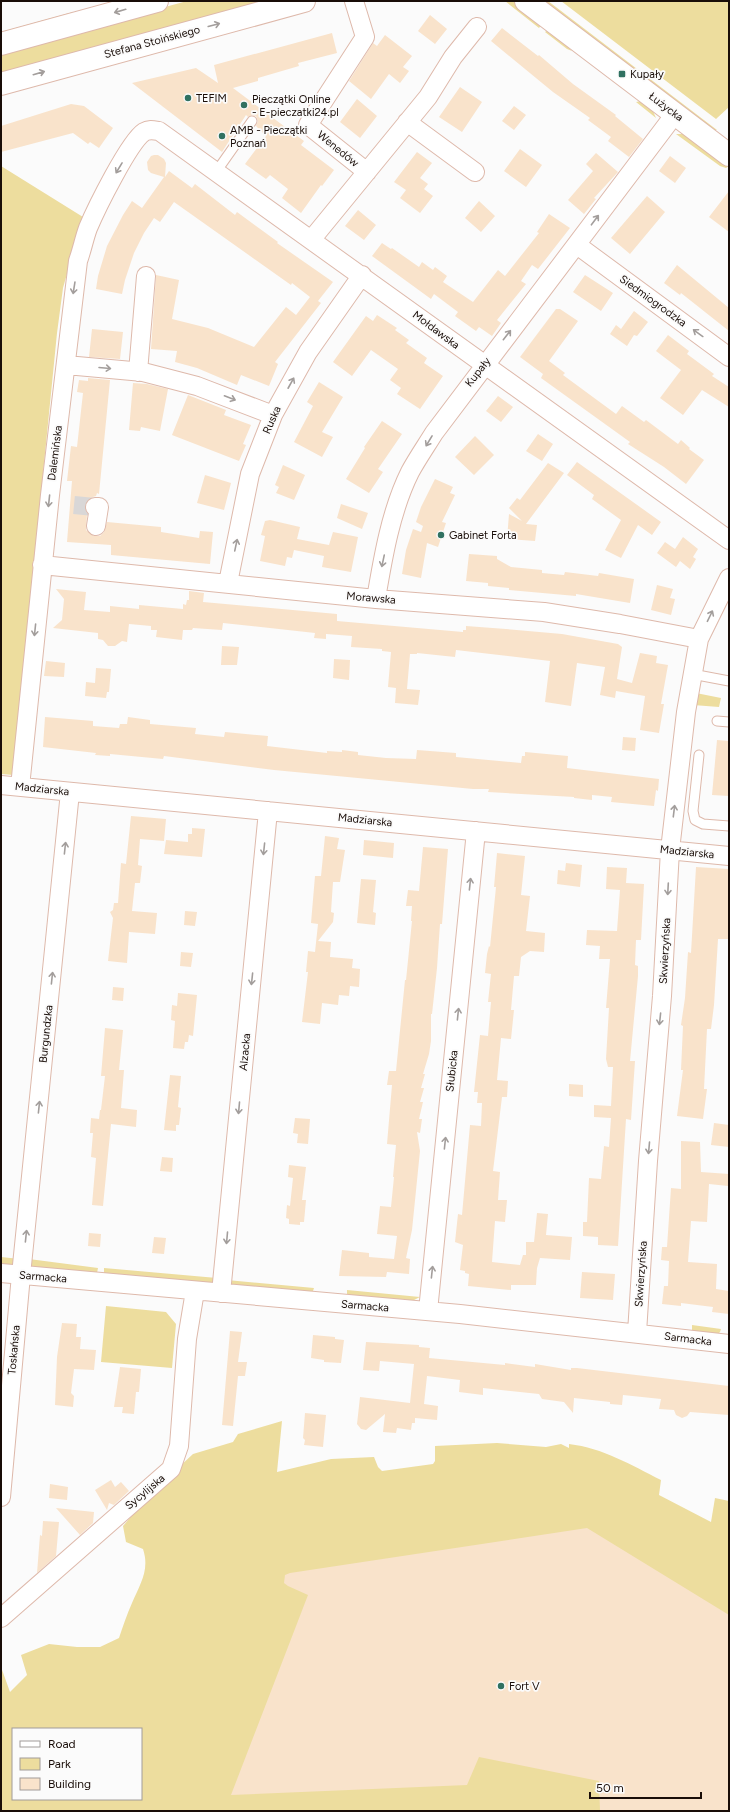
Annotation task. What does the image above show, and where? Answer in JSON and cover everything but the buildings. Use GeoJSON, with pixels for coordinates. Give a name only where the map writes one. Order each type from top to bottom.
{"type":"FeatureCollection","features":[{"type":"Feature","properties":{"kind":"street"},"geometry":{"type":"LineString","coordinates":[[1,44],[157,1]]}},
{"type":"Feature","properties":{"kind":"street","name":"Stefana Stoińskiego"},"geometry":{"type":"LineString","coordinates":[[1,84],[304,1]]}},
{"type":"Feature","properties":{"kind":"street","name":"Wenedów"},"geometry":{"type":"LineString","coordinates":[[354,1],[365,37],[308,124],[367,172]]}},
{"type":"Feature","properties":{"kind":"street","name":"Łużycka"},"geometry":{"type":"LineString","coordinates":[[526,1],[675,114],[726,148]]}},
{"type":"Feature","properties":{"kind":"street","name":"Wenedów"},"geometry":{"type":"LineString","coordinates":[[311,240],[428,97],[453,57],[477,27]]}},
{"type":"Feature","properties":{"kind":"street","name":"Kupały"},"geometry":{"type":"LineString","coordinates":[[376,599],[388,535],[410,473],[434,432],[675,114]]}},
{"type":"Feature","properties":{"kind":"street"},"geometry":{"type":"LineString","coordinates":[[407,122],[475,172]]}},
{"type":"Feature","properties":{"kind":"street","name":"Mołdawska"},"geometry":{"type":"LineString","coordinates":[[140,135],[146,131],[159,131],[362,275],[483,366],[729,540]]}},
{"type":"Feature","properties":{"kind":"street","name":"Dalemińska"},"geometry":{"type":"LineString","coordinates":[[20,787],[42,565],[78,261],[88,229],[117,171],[140,135]]}},
{"type":"Feature","properties":{"kind":"street","name":"Siedmiogrodzka"},"geometry":{"type":"LineString","coordinates":[[577,244],[729,357]]}},
{"type":"Feature","properties":{"kind":"street","name":"Ruska"},"geometry":{"type":"LineString","coordinates":[[228,583],[250,474],[273,415],[308,352],[362,275]]}},
{"type":"Feature","properties":{"kind":"street"},"geometry":{"type":"LineString","coordinates":[[138,372],[146,276]]}},
{"type":"Feature","properties":{"kind":"street"},"geometry":{"type":"LineString","coordinates":[[66,364],[138,372],[197,386],[273,415]]}},
{"type":"Feature","properties":{"kind":"street"},"geometry":{"type":"LineString","coordinates":[[95,507],[99,507],[96,526]]}},
{"type":"Feature","properties":{"kind":"street","name":"Morawska"},"geometry":{"type":"LineString","coordinates":[[42,565],[376,599],[544,612],[620,624],[699,639]]}},
{"type":"Feature","properties":{"kind":"street","name":"Skwierzyńska"},"geometry":{"type":"LineString","coordinates":[[637,1333],[648,1161],[662,996],[670,850],[686,712],[699,639],[729,578]]}},
{"type":"Feature","properties":{"kind":"street","name":"Madziarska"},"geometry":{"type":"LineString","coordinates":[[1,785],[729,856]]}},
{"type":"Feature","properties":{"kind":"street","name":"Burgundzka"},"geometry":{"type":"LineString","coordinates":[[21,1275],[70,792]]}},
{"type":"Feature","properties":{"kind":"street","name":"Alzacka"},"geometry":{"type":"LineString","coordinates":[[221,1293],[268,811]]}},
{"type":"Feature","properties":{"kind":"street","name":"Słubicka"},"geometry":{"type":"LineString","coordinates":[[428,1311],[476,831]]}},
{"type":"Feature","properties":{"kind":"street","name":"Sarmacka"},"geometry":{"type":"LineString","coordinates":[[1,1273],[428,1311],[729,1344]]}},
{"type":"Feature","properties":{"kind":"street","name":"Toskańska"},"geometry":{"type":"LineString","coordinates":[[1,1497],[21,1275]]}},
{"type":"Feature","properties":{"kind":"street","name":"Sycylijska"},"geometry":{"type":"LineString","coordinates":[[1,1618],[172,1469],[179,1446],[187,1339],[195,1291]]}},
{"type":"Feature","properties":{"kind":"lane"},"geometry":{"type":"LineString","coordinates":[[216,172],[252,121]]}},
{"type":"Feature","properties":{"kind":"lane"},"geometry":{"type":"LineString","coordinates":[[692,674],[729,681]]}},
{"type":"Feature","properties":{"kind":"lane"},"geometry":{"type":"LineString","coordinates":[[717,721],[729,722]]}},
{"type":"Feature","properties":{"kind":"lane"},"geometry":{"type":"LineString","coordinates":[[699,755],[694,811],[695,820],[703,824],[729,826]]}},
{"type":"Feature","properties":{"kind":"green space"},"geometry":{"type":"Polygon","coordinates":[[[187,1],[272,1],[1,75],[1,52],[187,1]]]}},
{"type":"Feature","properties":{"kind":"green space"},"geometry":{"type":"Polygon","coordinates":[[[505,1],[513,1],[542,24],[539,28],[505,1]]]}},
{"type":"Feature","properties":{"kind":"green space"},"geometry":{"type":"Polygon","coordinates":[[[539,1],[548,1],[717,130],[711,130],[539,1]]]}},
{"type":"Feature","properties":{"kind":"green space"},"geometry":{"type":"Polygon","coordinates":[[[561,1],[729,1],[729,107],[716,119],[561,1]]]}},
{"type":"Feature","properties":{"kind":"green space"},"geometry":{"type":"Polygon","coordinates":[[[73,12],[73,14],[1,36],[1,32],[73,12]]]}},
{"type":"Feature","properties":{"kind":"green space"},"geometry":{"type":"Polygon","coordinates":[[[549,29],[572,51],[567,49],[545,32],[549,29]]]}},
{"type":"Feature","properties":{"kind":"green space"},"geometry":{"type":"Polygon","coordinates":[[[641,101],[652,109],[656,118],[636,102],[641,101]]]}},
{"type":"Feature","properties":{"kind":"green space"},"geometry":{"type":"Polygon","coordinates":[[[676,134],[685,134],[729,166],[726,168],[720,166],[676,134]]]}},
{"type":"Feature","properties":{"kind":"green space"},"geometry":{"type":"Polygon","coordinates":[[[1,166],[83,217],[63,288],[57,333],[13,775],[1,774],[1,166]]]}},
{"type":"Feature","properties":{"kind":"green space"},"geometry":{"type":"Polygon","coordinates":[[[696,693],[721,698],[719,707],[693,705],[696,693]]]}},
{"type":"Feature","properties":{"kind":"green space"},"geometry":{"type":"Polygon","coordinates":[[[1,1257],[20,1259],[20,1266],[1,1266],[1,1257]]]}},
{"type":"Feature","properties":{"kind":"green space"},"geometry":{"type":"Polygon","coordinates":[[[29,1259],[98,1268],[97,1273],[31,1268],[29,1259]]]}},
{"type":"Feature","properties":{"kind":"green space"},"geometry":{"type":"Polygon","coordinates":[[[104,1268],[217,1278],[216,1284],[104,1274],[104,1268]]]}},
{"type":"Feature","properties":{"kind":"green space"},"geometry":{"type":"Polygon","coordinates":[[[227,1280],[314,1288],[311,1293],[228,1286],[227,1280]]]}},
{"type":"Feature","properties":{"kind":"green space"},"geometry":{"type":"Polygon","coordinates":[[[347,1290],[420,1297],[412,1301],[349,1296],[347,1295],[347,1290]]]}},
{"type":"Feature","properties":{"kind":"green space"},"geometry":{"type":"Polygon","coordinates":[[[106,1306],[166,1312],[176,1324],[172,1368],[101,1362],[106,1306]]]}},
{"type":"Feature","properties":{"kind":"green space"},"geometry":{"type":"Polygon","coordinates":[[[692,1325],[721,1329],[718,1334],[692,1331],[692,1325]]]}},
{"type":"Feature","properties":{"kind":"green space"},"geometry":{"type":"Polygon","coordinates":[[[282,1421],[277,1472],[331,1459],[374,1457],[378,1467],[382,1471],[433,1464],[435,1461],[435,1446],[497,1443],[546,1447],[561,1444],[569,1448],[569,1444],[594,1449],[605,1453],[661,1480],[659,1495],[711,1522],[715,1498],[729,1501],[729,1811],[1,1811],[1,1667],[10,1692],[27,1675],[21,1655],[49,1644],[77,1647],[100,1647],[119,1638],[128,1611],[141,1583],[145,1570],[145,1557],[143,1549],[126,1542],[123,1526],[150,1494],[193,1454],[233,1442],[238,1434],[282,1421]]]}},
{"type":"Feature","properties":{"kind":"tunnel"},"geometry":{"type":"LineString","coordinates":[[74,505],[95,507]]}},
{"type":"Feature","properties":{"kind":"place","name":"Kupały"},"geometry":{"type":"Point","coordinates":[622,74]}},
{"type":"Feature","properties":{"kind":"place","name":"TEFIM"},"geometry":{"type":"Point","coordinates":[188,98]}},
{"type":"Feature","properties":{"kind":"place","name":"Pieczątki Online - E-pieczatki24.pl"},"geometry":{"type":"Point","coordinates":[244,105]}},
{"type":"Feature","properties":{"kind":"place","name":"AMB - Pieczątki Poznań"},"geometry":{"type":"Point","coordinates":[222,136]}},
{"type":"Feature","properties":{"kind":"place","name":"Gabinet Forta"},"geometry":{"type":"Point","coordinates":[441,535]}},
{"type":"Feature","properties":{"kind":"place","name":"Fort V"},"geometry":{"type":"Point","coordinates":[501,1686]}}]}
